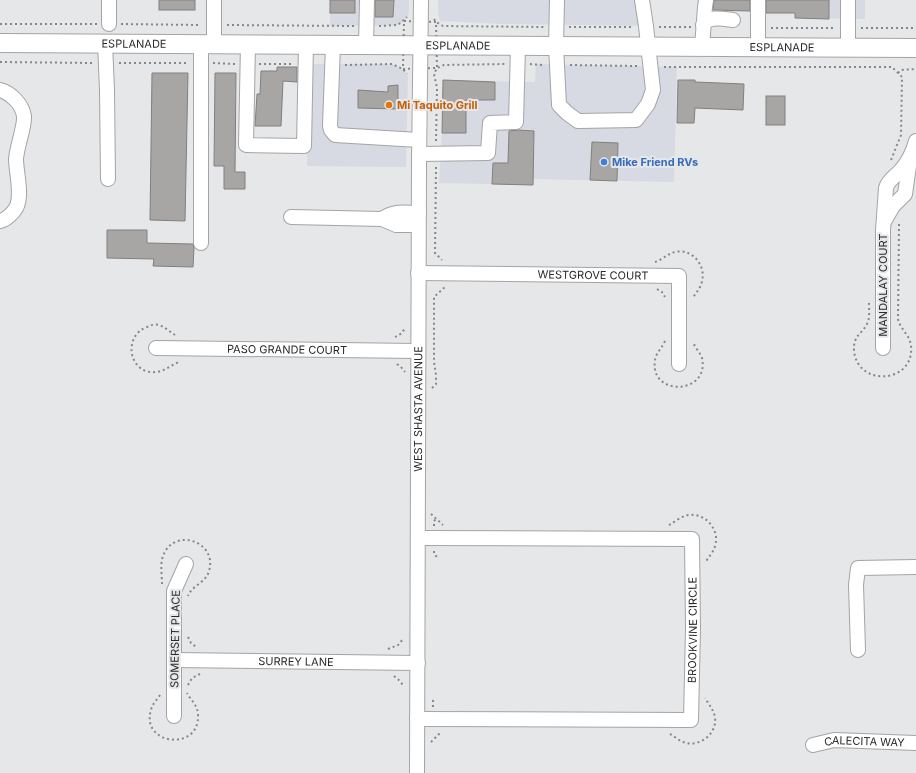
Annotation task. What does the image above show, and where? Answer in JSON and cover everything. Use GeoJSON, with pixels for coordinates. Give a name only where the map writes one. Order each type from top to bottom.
{"type":"FeatureCollection","features":[{"type":"Feature","properties":{"kind":"main road","name":"ESPLANADE"},"geometry":{"type":"LineString","coordinates":[[0,43],[916,48]]}},
{"type":"Feature","properties":{"kind":"street"},"geometry":{"type":"LineString","coordinates":[[109,0],[109,24]]}},
{"type":"Feature","properties":{"kind":"street"},"geometry":{"type":"LineString","coordinates":[[201,244],[201,63],[208,44],[214,0]]}},
{"type":"Feature","properties":{"kind":"street"},"geometry":{"type":"LineString","coordinates":[[366,45],[367,0]]}},
{"type":"Feature","properties":{"kind":"street","name":"WEST SHASTA AVENUE"},"geometry":{"type":"LineString","coordinates":[[416,773],[418,663],[418,219],[421,0]]}},
{"type":"Feature","properties":{"kind":"street"},"geometry":{"type":"LineString","coordinates":[[557,0],[556,46],[559,105],[567,114],[578,121],[636,120],[648,104],[653,90],[649,47],[642,0]]}},
{"type":"Feature","properties":{"kind":"street"},"geometry":{"type":"LineString","coordinates":[[702,47],[704,7],[706,0]]}},
{"type":"Feature","properties":{"kind":"street"},"geometry":{"type":"LineString","coordinates":[[758,0],[758,47]]}},
{"type":"Feature","properties":{"kind":"street"},"geometry":{"type":"LineString","coordinates":[[848,0],[848,48]]}},
{"type":"Feature","properties":{"kind":"street"},"geometry":{"type":"LineString","coordinates":[[703,25],[705,21],[709,19],[733,20]]}},
{"type":"Feature","properties":{"kind":"street"},"geometry":{"type":"LineString","coordinates":[[105,43],[108,179]]}},
{"type":"Feature","properties":{"kind":"street"},"geometry":{"type":"LineString","coordinates":[[248,44],[246,145],[304,146],[306,44]]}},
{"type":"Feature","properties":{"kind":"street"},"geometry":{"type":"LineString","coordinates":[[333,44],[330,126],[335,135],[419,147],[436,154],[488,153],[490,123],[516,122],[518,46]]}},
{"type":"Feature","properties":{"kind":"street"},"geometry":{"type":"LineString","coordinates":[[0,90],[14,98],[21,107],[24,116],[16,159],[19,199],[13,212],[0,221]]}},
{"type":"Feature","properties":{"kind":"street"},"geometry":{"type":"LineString","coordinates":[[910,157],[888,185],[887,194],[896,200],[904,194],[910,157],[916,141]]}},
{"type":"Feature","properties":{"kind":"street","name":"MANDALAY COURT"},"geometry":{"type":"LineString","coordinates":[[883,348],[884,222],[888,185]]}},
{"type":"Feature","properties":{"kind":"street","name":"MANDALAY COURT"},"geometry":{"type":"LineString","coordinates":[[884,222],[890,210],[904,194]]}},
{"type":"Feature","properties":{"kind":"street"},"geometry":{"type":"LineString","coordinates":[[291,217],[382,219],[396,225],[418,219]]}},
{"type":"Feature","properties":{"kind":"street","name":"WESTGROVE COURT"},"geometry":{"type":"LineString","coordinates":[[418,273],[679,276],[679,364]]}},
{"type":"Feature","properties":{"kind":"street","name":"PASO GRANDE COURT"},"geometry":{"type":"LineString","coordinates":[[156,348],[418,351]]}},
{"type":"Feature","properties":{"kind":"street","name":"BROOKVINE CIRCLE"},"geometry":{"type":"LineString","coordinates":[[417,719],[691,720],[693,628],[692,539],[418,538]]}},
{"type":"Feature","properties":{"kind":"street","name":"SOMERSET PLACE"},"geometry":{"type":"LineString","coordinates":[[174,716],[174,591],[186,564]]}},
{"type":"Feature","properties":{"kind":"street"},"geometry":{"type":"LineString","coordinates":[[858,650],[856,584],[858,568],[916,567]]}},
{"type":"Feature","properties":{"kind":"street","name":"SURREY LANE"},"geometry":{"type":"LineString","coordinates":[[174,660],[418,663]]}},
{"type":"Feature","properties":{"kind":"street","name":"CALECITA WAY"},"geometry":{"type":"LineString","coordinates":[[814,745],[834,740],[916,743]]}},
{"type":"Feature","properties":{"kind":"path"},"geometry":{"type":"LineString","coordinates":[[434,17],[436,22],[443,26],[577,27]]}},
{"type":"Feature","properties":{"kind":"path"},"geometry":{"type":"LineString","coordinates":[[863,28],[916,28]]}},
{"type":"Feature","properties":{"kind":"path"},"geometry":{"type":"LineString","coordinates":[[0,62],[305,64]]}},
{"type":"Feature","properties":{"kind":"path"},"geometry":{"type":"LineString","coordinates":[[332,64],[392,64],[403,68],[408,77]]}},
{"type":"Feature","properties":{"kind":"path"},"geometry":{"type":"LineString","coordinates":[[444,262],[435,253],[437,88],[434,74],[437,68],[444,65],[518,64],[892,67],[902,77],[902,130],[900,140],[891,160]]}},
{"type":"Feature","properties":{"kind":"path"},"geometry":{"type":"LineString","coordinates":[[898,73],[901,70],[916,70]]}},
{"type":"Feature","properties":{"kind":"path"},"geometry":{"type":"LineString","coordinates":[[869,296],[868,321],[857,337],[855,356],[860,365],[870,374],[879,377],[890,376],[903,368],[910,358],[911,351],[908,336],[900,325],[898,319],[899,221]]}},
{"type":"Feature","properties":{"kind":"path"},"geometry":{"type":"LineString","coordinates":[[652,263],[659,261],[667,255],[675,252],[688,253],[695,257],[702,268],[703,278],[701,286],[692,300]]}},
{"type":"Feature","properties":{"kind":"path"},"geometry":{"type":"LineString","coordinates":[[432,388],[436,384],[434,362],[434,297],[444,287],[450,287]]}},
{"type":"Feature","properties":{"kind":"path"},"geometry":{"type":"LineString","coordinates":[[652,288],[662,292],[666,300]]}},
{"type":"Feature","properties":{"kind":"path"},"geometry":{"type":"LineString","coordinates":[[178,336],[160,326],[155,325],[145,328],[137,334],[131,349],[136,364],[150,372],[164,370],[182,362]]}},
{"type":"Feature","properties":{"kind":"path"},"geometry":{"type":"LineString","coordinates":[[389,338],[399,335],[406,326]]}},
{"type":"Feature","properties":{"kind":"path"},"geometry":{"type":"LineString","coordinates":[[666,338],[654,361],[657,375],[663,382],[670,386],[679,388],[693,383],[700,375],[702,370],[701,356],[693,344],[692,338]]}},
{"type":"Feature","properties":{"kind":"path"},"geometry":{"type":"LineString","coordinates":[[392,363],[401,367],[406,376]]}},
{"type":"Feature","properties":{"kind":"path"},"geometry":{"type":"LineString","coordinates":[[430,513],[442,525],[450,525]]}},
{"type":"Feature","properties":{"kind":"path"},"geometry":{"type":"LineString","coordinates":[[669,525],[689,515],[700,517],[709,522],[714,531],[716,540],[714,550],[708,558],[705,566]]}},
{"type":"Feature","properties":{"kind":"path"},"geometry":{"type":"LineString","coordinates":[[162,589],[162,560],[166,551],[179,540],[188,540],[197,543],[207,552],[210,566],[207,576],[201,583],[191,590],[187,600]]}},
{"type":"Feature","properties":{"kind":"path"},"geometry":{"type":"LineString","coordinates":[[434,560],[440,554]]}},
{"type":"Feature","properties":{"kind":"path"},"geometry":{"type":"LineString","coordinates":[[187,633],[191,643],[201,648]]}},
{"type":"Feature","properties":{"kind":"path"},"geometry":{"type":"LineString","coordinates":[[385,649],[398,645],[404,638],[405,634]]}},
{"type":"Feature","properties":{"kind":"path"},"geometry":{"type":"LineString","coordinates":[[187,687],[192,678],[203,674]]}},
{"type":"Feature","properties":{"kind":"path"},"geometry":{"type":"LineString","coordinates":[[392,676],[402,682],[404,688]]}},
{"type":"Feature","properties":{"kind":"path"},"geometry":{"type":"LineString","coordinates":[[161,692],[151,709],[151,725],[158,736],[173,741],[184,738],[194,730],[196,726],[198,715],[197,709],[187,691]]}},
{"type":"Feature","properties":{"kind":"path"},"geometry":{"type":"LineString","coordinates":[[666,732],[672,734],[678,740],[688,743],[696,743],[709,735],[714,726],[715,717],[704,693]]}},
{"type":"Feature","properties":{"kind":"path"},"geometry":{"type":"LineString","coordinates":[[432,695],[438,702]]}},
{"type":"Feature","properties":{"kind":"path"},"geometry":{"type":"LineString","coordinates":[[429,744],[442,731]]}},
{"type":"Feature","properties":{"kind":"shaded area"},"geometry":{"type":"Polygon","coordinates":[[[330,0],[409,0],[409,11],[408,16],[398,25],[330,26],[330,0]]]}},
{"type":"Feature","properties":{"kind":"shaded area"},"geometry":{"type":"Polygon","coordinates":[[[438,0],[647,0],[651,26],[503,24],[440,21],[438,14],[438,0]]]}},
{"type":"Feature","properties":{"kind":"shaded area"},"geometry":{"type":"Polygon","coordinates":[[[796,0],[865,0],[865,19],[795,18],[796,0]]]}},
{"type":"Feature","properties":{"kind":"shaded area"},"geometry":{"type":"Polygon","coordinates":[[[308,64],[392,64],[403,69],[408,77],[406,167],[307,166],[308,64]]]}},
{"type":"Feature","properties":{"kind":"shaded area"},"geometry":{"type":"Polygon","coordinates":[[[536,64],[677,67],[674,182],[533,179],[533,185],[439,183],[443,80],[535,82],[536,64]]]}},
{"type":"Feature","properties":{"kind":"building"},"geometry":{"type":"Polygon","coordinates":[[[159,0],[195,0],[195,10],[159,10],[159,0]]]}},
{"type":"Feature","properties":{"kind":"building"},"geometry":{"type":"Polygon","coordinates":[[[330,0],[355,0],[355,13],[330,13],[330,0]]]}},
{"type":"Feature","properties":{"kind":"building"},"geometry":{"type":"Polygon","coordinates":[[[375,0],[394,0],[393,17],[375,17],[375,0]]]}},
{"type":"Feature","properties":{"kind":"building"},"geometry":{"type":"Polygon","coordinates":[[[714,0],[750,0],[750,11],[713,10],[714,0]]]}},
{"type":"Feature","properties":{"kind":"building"},"geometry":{"type":"Polygon","coordinates":[[[766,0],[829,0],[829,19],[795,18],[795,13],[766,13],[766,0]]]}},
{"type":"Feature","properties":{"kind":"building"},"geometry":{"type":"Polygon","coordinates":[[[277,67],[297,67],[297,82],[283,81],[281,126],[255,126],[257,94],[260,94],[261,71],[277,71],[277,67]]]}},
{"type":"Feature","properties":{"kind":"building"},"geometry":{"type":"Polygon","coordinates":[[[152,73],[188,73],[185,221],[150,220],[152,73]]]}},
{"type":"Feature","properties":{"kind":"building"},"geometry":{"type":"Polygon","coordinates":[[[215,73],[236,73],[235,172],[245,172],[245,189],[224,189],[224,166],[214,166],[215,73]]]}},
{"type":"Feature","properties":{"kind":"building"},"geometry":{"type":"Polygon","coordinates":[[[443,80],[495,82],[495,100],[466,100],[466,133],[442,133],[443,80]]]}},
{"type":"Feature","properties":{"kind":"building"},"geometry":{"type":"Polygon","coordinates":[[[678,80],[744,84],[743,110],[695,108],[694,123],[677,123],[678,80]]]}},
{"type":"Feature","properties":{"kind":"building"},"geometry":{"type":"Polygon","coordinates":[[[398,85],[398,109],[358,108],[358,90],[388,92],[388,86],[398,85]]]}},
{"type":"Feature","properties":{"kind":"building"},"geometry":{"type":"Polygon","coordinates":[[[766,96],[785,96],[785,125],[766,125],[766,96]]]}},
{"type":"Feature","properties":{"kind":"building"},"geometry":{"type":"Polygon","coordinates":[[[509,131],[534,131],[533,185],[492,184],[493,163],[508,163],[509,131]]]}},
{"type":"Feature","properties":{"kind":"building","name":"Mike Friend RVs"},"geometry":{"type":"Polygon","coordinates":[[[592,142],[618,143],[617,181],[590,180],[592,142]]]}},
{"type":"Feature","properties":{"kind":"building"},"geometry":{"type":"Polygon","coordinates":[[[107,230],[147,230],[147,243],[193,244],[193,267],[153,266],[154,259],[107,258],[107,230]]]}},
{"type":"Feature","properties":{"kind":"place","name":"Mi Taquito Grill"},"geometry":{"type":"Point","coordinates":[389,105]}},
{"type":"Feature","properties":{"kind":"place","name":"Mike Friend RVs"},"geometry":{"type":"Point","coordinates":[604,162]}}]}
